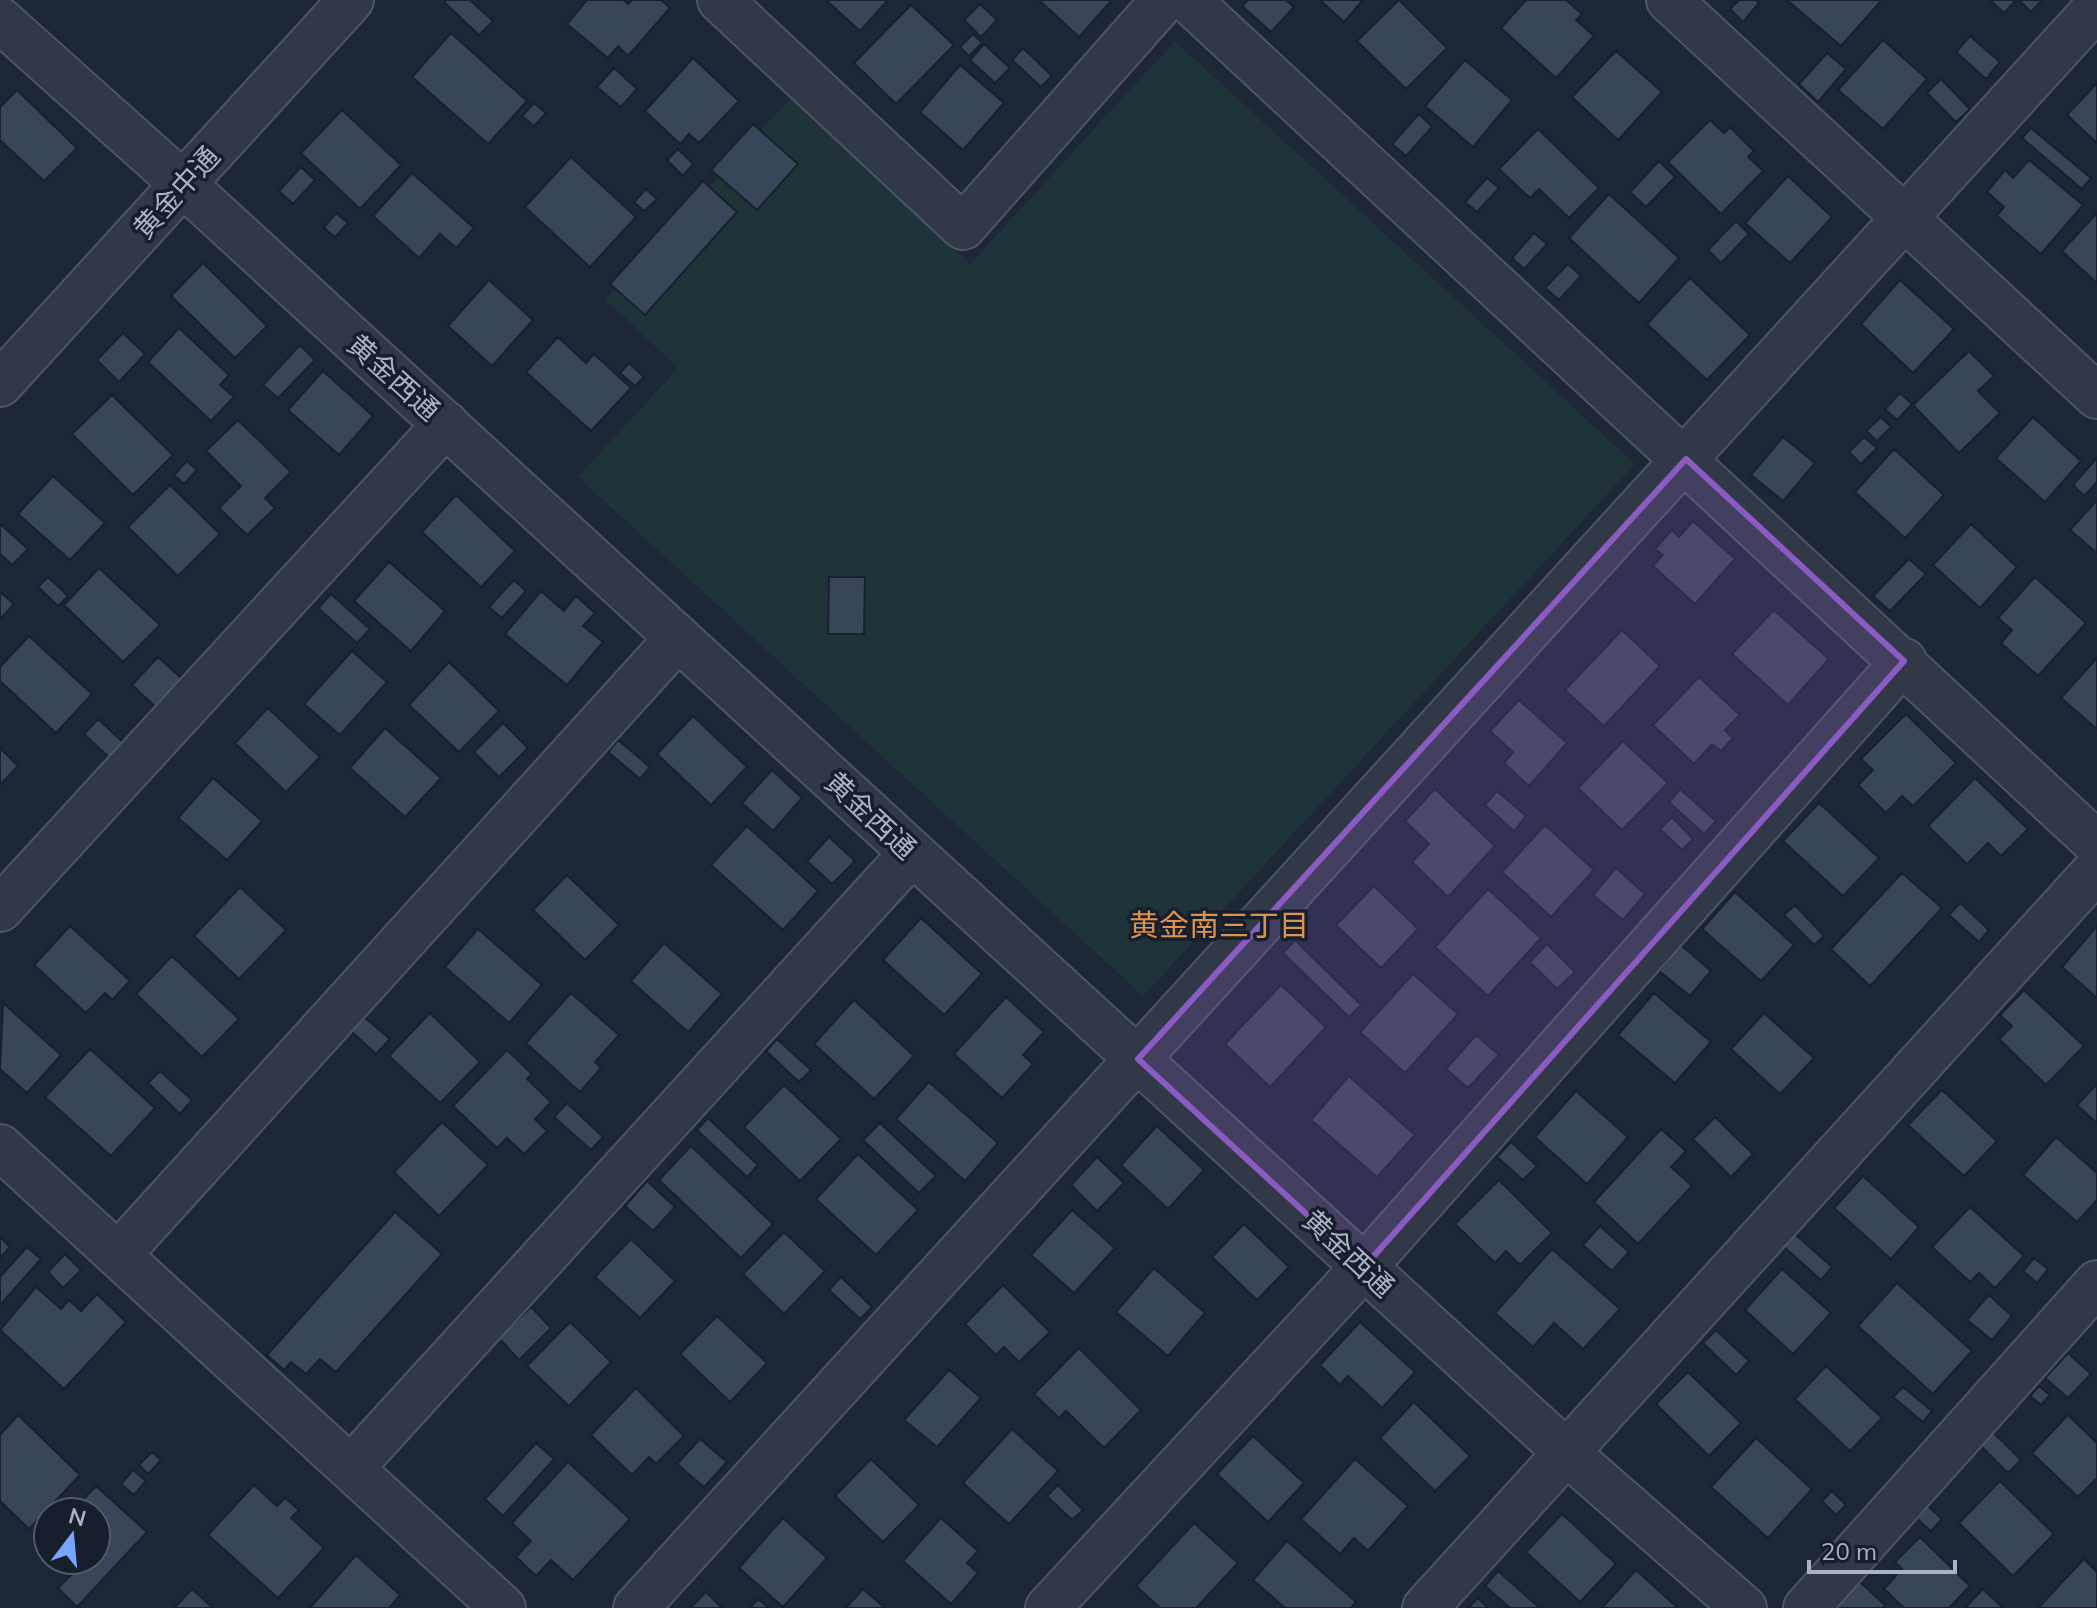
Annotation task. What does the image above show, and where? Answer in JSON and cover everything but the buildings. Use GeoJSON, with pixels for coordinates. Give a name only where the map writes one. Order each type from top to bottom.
{"type":"FeatureCollection","features":[{"type":"Feature","properties":{"kind":"street","name":"黄金中通"},"geometry":{"type":"LineString","coordinates":[[0,384],[351,0]]}},
{"type":"Feature","properties":{"kind":"street"},"geometry":{"type":"LineString","coordinates":[[720,0],[963,227],[1164,0]]}},
{"type":"Feature","properties":{"kind":"street"},"geometry":{"type":"LineString","coordinates":[[1188,0],[1904,661],[2097,844]]}},
{"type":"Feature","properties":{"kind":"street"},"geometry":{"type":"LineString","coordinates":[[1669,0],[2097,396]]}},
{"type":"Feature","properties":{"kind":"street"},"geometry":{"type":"LineString","coordinates":[[636,1608],[2097,7]]}},
{"type":"Feature","properties":{"kind":"street","name":"黄金西通"},"geometry":{"type":"LineString","coordinates":[[0,20],[446,424],[1567,1453],[1744,1608]]}},
{"type":"Feature","properties":{"kind":"street"},"geometry":{"type":"LineString","coordinates":[[0,909],[446,424]]}},
{"type":"Feature","properties":{"kind":"street"},"geometry":{"type":"LineString","coordinates":[[118,1255],[678,638]]}},
{"type":"Feature","properties":{"kind":"street"},"geometry":{"type":"LineString","coordinates":[[1048,1608],[1364,1267],[1904,661]]}},
{"type":"Feature","properties":{"kind":"street"},"geometry":{"type":"LineString","coordinates":[[351,1468],[912,853]]}},
{"type":"Feature","properties":{"kind":"street"},"geometry":{"type":"LineString","coordinates":[[1425,1608],[2097,869]]}},
{"type":"Feature","properties":{"kind":"street"},"geometry":{"type":"LineString","coordinates":[[0,1147],[503,1608]]}},
{"type":"Feature","properties":{"kind":"street"},"geometry":{"type":"LineString","coordinates":[[1806,1608],[2097,1283]]}},
{"type":"Feature","properties":{"kind":"highlighted area"},"geometry":{"type":"Polygon","coordinates":[[[1686,459],[1904,661],[1364,1267],[1138,1059],[1686,459]]]}},
{"type":"Feature","properties":{"kind":"green space"},"geometry":{"type":"Polygon","coordinates":[[[1175,41],[1635,464],[1143,996],[578,477],[678,368],[605,299],[790,99],[970,264],[1175,41]]]}},
{"type":"Feature","properties":{"kind":"district","name":"黄金南三丁目"},"geometry":{"type":"Point","coordinates":[1219,925]}}]}
